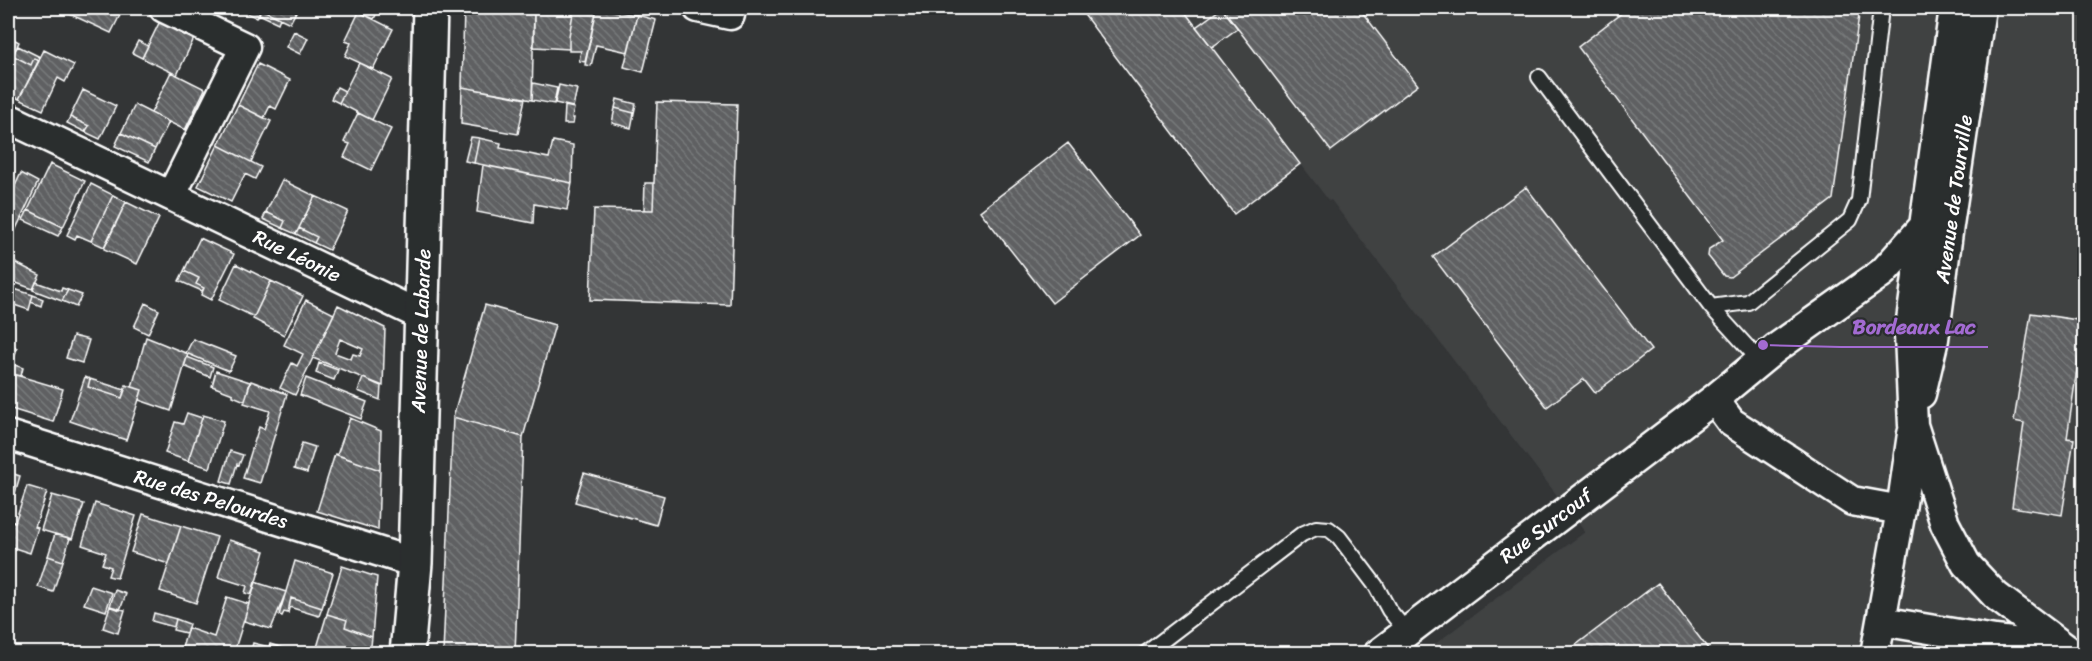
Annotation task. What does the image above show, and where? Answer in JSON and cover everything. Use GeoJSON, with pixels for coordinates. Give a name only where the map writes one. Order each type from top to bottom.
{"type":"FeatureCollection","features":[{"type":"Feature","properties":{"kind":"main road","name":"Avenue de Labarde"},"geometry":{"type":"LineString","coordinates":[[407,654],[415,563],[430,8]]}},
{"type":"Feature","properties":{"kind":"street"},"geometry":{"type":"LineString","coordinates":[[164,8],[245,47],[171,196]]}},
{"type":"Feature","properties":{"kind":"street"},"geometry":{"type":"LineString","coordinates":[[699,8],[730,15]]}},
{"type":"Feature","properties":{"kind":"street","name":"Avenue de Tourville"},"geometry":{"type":"LineString","coordinates":[[1913,424],[1909,335],[1954,8]]}},
{"type":"Feature","properties":{"kind":"street","name":"Avenue de Tourville"},"geometry":{"type":"LineString","coordinates":[[1875,654],[1901,510],[1913,424],[1935,339],[1949,225],[1981,8]]}},
{"type":"Feature","properties":{"kind":"street","name":"Rue Léonie"},"geometry":{"type":"LineString","coordinates":[[8,118],[422,316]]}},
{"type":"Feature","properties":{"kind":"street","name":"Rue Surcouf"},"geometry":{"type":"LineString","coordinates":[[1378,654],[1714,399],[1760,361],[1883,272],[1924,226]]}},
{"type":"Feature","properties":{"kind":"street"},"geometry":{"type":"LineString","coordinates":[[1714,399],[1731,422],[1852,501],[1901,510]]}},
{"type":"Feature","properties":{"kind":"street"},"geometry":{"type":"LineString","coordinates":[[1913,424],[1945,524],[1966,564],[1996,596],[2068,651]]}},
{"type":"Feature","properties":{"kind":"street","name":"Rue des Pelourdes"},"geometry":{"type":"LineString","coordinates":[[8,435],[415,563]]}},
{"type":"Feature","properties":{"kind":"street"},"geometry":{"type":"LineString","coordinates":[[1881,621],[2068,651]]}},
{"type":"Feature","properties":{"kind":"lane"},"geometry":{"type":"LineString","coordinates":[[1711,307],[1748,302],[1850,220],[1859,200],[1881,8]]}},
{"type":"Feature","properties":{"kind":"lane"},"geometry":{"type":"LineString","coordinates":[[1539,77],[1711,307],[1760,361]]}},
{"type":"Feature","properties":{"kind":"lane"},"geometry":{"type":"LineString","coordinates":[[1145,654],[1302,534],[1316,528],[1329,529],[1339,537],[1376,586],[1389,610],[1407,632]]}},
{"type":"Feature","properties":{"kind":"shaded area"},"geometry":{"type":"Polygon","coordinates":[[[1182,8],[2084,8],[2084,653],[1423,653],[1585,532],[1182,8]]]}},
{"type":"Feature","properties":{"kind":"building"},"geometry":{"type":"Polygon","coordinates":[[[65,8],[109,8],[121,13],[111,33],[63,11],[65,8]]]}},
{"type":"Feature","properties":{"kind":"building"},"geometry":{"type":"Polygon","coordinates":[[[245,8],[298,8],[290,23],[261,9],[257,18],[243,11],[245,8]]]}},
{"type":"Feature","properties":{"kind":"building"},"geometry":{"type":"Polygon","coordinates":[[[350,8],[379,8],[374,19],[350,8]]]}},
{"type":"Feature","properties":{"kind":"building"},"geometry":{"type":"Polygon","coordinates":[[[464,8],[534,8],[532,100],[462,87],[464,8]]]}},
{"type":"Feature","properties":{"kind":"building"},"geometry":{"type":"Polygon","coordinates":[[[534,8],[574,8],[569,49],[534,47],[534,8]]]}},
{"type":"Feature","properties":{"kind":"building"},"geometry":{"type":"Polygon","coordinates":[[[574,8],[597,8],[585,62],[579,61],[581,51],[569,51],[574,8]]]}},
{"type":"Feature","properties":{"kind":"building"},"geometry":{"type":"Polygon","coordinates":[[[597,8],[637,15],[628,52],[596,45],[591,66],[585,65],[597,8]]]}},
{"type":"Feature","properties":{"kind":"building"},"geometry":{"type":"Polygon","coordinates":[[[1079,8],[1182,8],[1300,164],[1234,214],[1079,8]]]}},
{"type":"Feature","properties":{"kind":"building"},"geometry":{"type":"Polygon","coordinates":[[[1222,8],[1238,28],[1212,47],[1196,27],[1222,8]]]}},
{"type":"Feature","properties":{"kind":"building"},"geometry":{"type":"Polygon","coordinates":[[[1222,8],[1359,8],[1418,85],[1331,151],[1222,8]]]}},
{"type":"Feature","properties":{"kind":"building"},"geometry":{"type":"Polygon","coordinates":[[[1628,8],[1860,8],[1833,199],[1730,277],[1724,276],[1708,256],[1709,249],[1723,240],[1578,47],[1628,8]]]}},
{"type":"Feature","properties":{"kind":"building"},"geometry":{"type":"Polygon","coordinates":[[[261,9],[280,18],[278,23],[259,14],[261,9]]]}},
{"type":"Feature","properties":{"kind":"building"},"geometry":{"type":"Polygon","coordinates":[[[359,12],[393,29],[373,69],[345,56],[351,43],[345,41],[359,12]]]}},
{"type":"Feature","properties":{"kind":"building"},"geometry":{"type":"Polygon","coordinates":[[[637,15],[656,20],[643,72],[624,67],[637,15]]]}},
{"type":"Feature","properties":{"kind":"building"},"geometry":{"type":"Polygon","coordinates":[[[162,17],[196,34],[177,75],[142,58],[162,17]]]}},
{"type":"Feature","properties":{"kind":"building"},"geometry":{"type":"Polygon","coordinates":[[[294,31],[308,38],[300,54],[286,47],[294,31]]]}},
{"type":"Feature","properties":{"kind":"building"},"geometry":{"type":"Polygon","coordinates":[[[8,36],[19,42],[8,66],[8,36]]]}},
{"type":"Feature","properties":{"kind":"building"},"geometry":{"type":"Polygon","coordinates":[[[138,41],[148,46],[142,58],[132,53],[138,41]]]}},
{"type":"Feature","properties":{"kind":"building"},"geometry":{"type":"Polygon","coordinates":[[[18,46],[40,57],[39,61],[34,58],[31,65],[12,55],[18,46]]]}},
{"type":"Feature","properties":{"kind":"building"},"geometry":{"type":"Polygon","coordinates":[[[44,50],[74,65],[65,82],[58,78],[43,110],[19,99],[44,50]]]}},
{"type":"Feature","properties":{"kind":"building"},"geometry":{"type":"Polygon","coordinates":[[[12,55],[31,65],[34,58],[39,61],[19,99],[8,93],[8,66],[12,55]]]}},
{"type":"Feature","properties":{"kind":"building"},"geometry":{"type":"Polygon","coordinates":[[[359,63],[392,79],[372,120],[339,103],[359,63]]]}},
{"type":"Feature","properties":{"kind":"building"},"geometry":{"type":"Polygon","coordinates":[[[258,64],[290,80],[276,109],[270,106],[264,118],[238,105],[258,64]]]}},
{"type":"Feature","properties":{"kind":"building"},"geometry":{"type":"Polygon","coordinates":[[[171,72],[205,89],[185,130],[151,113],[171,72]]]}},
{"type":"Feature","properties":{"kind":"building"},"geometry":{"type":"Polygon","coordinates":[[[533,83],[557,88],[554,104],[532,100],[533,83]]]}},
{"type":"Feature","properties":{"kind":"building"},"geometry":{"type":"Polygon","coordinates":[[[559,85],[577,89],[573,107],[555,103],[559,85]]]}},
{"type":"Feature","properties":{"kind":"building"},"geometry":{"type":"Polygon","coordinates":[[[337,87],[345,91],[339,103],[331,99],[337,87]]]}},
{"type":"Feature","properties":{"kind":"building"},"geometry":{"type":"Polygon","coordinates":[[[462,87],[525,98],[518,134],[461,124],[462,87]]]}},
{"type":"Feature","properties":{"kind":"building"},"geometry":{"type":"Polygon","coordinates":[[[83,90],[116,106],[100,139],[85,132],[89,126],[70,117],[83,90]]]}},
{"type":"Feature","properties":{"kind":"building"},"geometry":{"type":"Polygon","coordinates":[[[617,99],[636,104],[634,113],[615,108],[617,99]]]}},
{"type":"Feature","properties":{"kind":"building"},"geometry":{"type":"Polygon","coordinates":[[[657,102],[737,104],[730,305],[590,300],[594,209],[653,210],[657,102]]]}},
{"type":"Feature","properties":{"kind":"building"},"geometry":{"type":"Polygon","coordinates":[[[135,105],[169,122],[155,149],[121,133],[135,105]]]}},
{"type":"Feature","properties":{"kind":"building"},"geometry":{"type":"Polygon","coordinates":[[[238,105],[271,121],[251,162],[218,145],[238,105]]]}},
{"type":"Feature","properties":{"kind":"building"},"geometry":{"type":"Polygon","coordinates":[[[565,106],[574,108],[573,124],[564,124],[565,106]]]}},
{"type":"Feature","properties":{"kind":"building"},"geometry":{"type":"Polygon","coordinates":[[[615,108],[634,113],[631,128],[612,123],[615,108]]]}},
{"type":"Feature","properties":{"kind":"building"},"geometry":{"type":"Polygon","coordinates":[[[358,113],[391,129],[371,170],[344,157],[350,144],[344,142],[358,113]]]}},
{"type":"Feature","properties":{"kind":"building"},"geometry":{"type":"Polygon","coordinates":[[[70,117],[89,126],[85,132],[67,123],[70,117]]]}},
{"type":"Feature","properties":{"kind":"building"},"geometry":{"type":"Polygon","coordinates":[[[121,133],[155,149],[149,162],[115,146],[121,133]]]}},
{"type":"Feature","properties":{"kind":"building"},"geometry":{"type":"Polygon","coordinates":[[[471,137],[479,138],[474,163],[465,161],[471,137]]]}},
{"type":"Feature","properties":{"kind":"building"},"geometry":{"type":"Polygon","coordinates":[[[479,138],[501,143],[500,148],[549,158],[553,141],[573,145],[572,183],[474,163],[479,138]]]}},
{"type":"Feature","properties":{"kind":"building"},"geometry":{"type":"Polygon","coordinates":[[[1068,143],[1140,235],[1052,303],[980,211],[1068,143]]]}},
{"type":"Feature","properties":{"kind":"building"},"geometry":{"type":"Polygon","coordinates":[[[218,145],[261,167],[255,179],[245,174],[231,202],[198,186],[218,145]]]}},
{"type":"Feature","properties":{"kind":"building"},"geometry":{"type":"Polygon","coordinates":[[[50,164],[85,181],[63,227],[28,210],[50,164]]]}},
{"type":"Feature","properties":{"kind":"building"},"geometry":{"type":"Polygon","coordinates":[[[483,165],[572,183],[567,210],[534,204],[533,223],[477,212],[483,165]]]}},
{"type":"Feature","properties":{"kind":"building"},"geometry":{"type":"Polygon","coordinates":[[[21,173],[38,182],[8,246],[8,201],[21,173]]]}},
{"type":"Feature","properties":{"kind":"building"},"geometry":{"type":"Polygon","coordinates":[[[282,180],[315,196],[296,234],[282,228],[285,221],[266,212],[282,180]]]}},
{"type":"Feature","properties":{"kind":"building"},"geometry":{"type":"Polygon","coordinates":[[[645,183],[654,183],[653,210],[644,210],[645,183]]]}},
{"type":"Feature","properties":{"kind":"building"},"geometry":{"type":"Polygon","coordinates":[[[91,184],[113,195],[91,241],[77,235],[75,239],[67,235],[91,184]]]}},
{"type":"Feature","properties":{"kind":"building"},"geometry":{"type":"Polygon","coordinates":[[[1526,187],[1651,350],[1595,393],[1584,379],[1547,407],[1433,257],[1526,187]]]}},
{"type":"Feature","properties":{"kind":"building"},"geometry":{"type":"Polygon","coordinates":[[[113,195],[126,202],[104,247],[91,241],[113,195]]]}},
{"type":"Feature","properties":{"kind":"building"},"geometry":{"type":"Polygon","coordinates":[[[315,196],[348,211],[329,250],[314,243],[317,237],[299,228],[315,196]]]}},
{"type":"Feature","properties":{"kind":"building"},"geometry":{"type":"Polygon","coordinates":[[[126,202],[159,218],[137,264],[104,249],[126,202]]]}},
{"type":"Feature","properties":{"kind":"building"},"geometry":{"type":"Polygon","coordinates":[[[28,210],[63,227],[58,236],[23,220],[28,210]]]}},
{"type":"Feature","properties":{"kind":"building"},"geometry":{"type":"Polygon","coordinates":[[[266,212],[285,221],[282,228],[263,219],[266,212]]]}},
{"type":"Feature","properties":{"kind":"building"},"geometry":{"type":"Polygon","coordinates":[[[299,228],[317,237],[314,243],[296,234],[299,228]]]}},
{"type":"Feature","properties":{"kind":"building"},"geometry":{"type":"Polygon","coordinates":[[[200,238],[234,254],[211,300],[201,295],[204,288],[196,284],[199,278],[184,271],[200,238]]]}},
{"type":"Feature","properties":{"kind":"building"},"geometry":{"type":"Polygon","coordinates":[[[8,259],[40,275],[33,289],[8,280],[8,259]]]}},
{"type":"Feature","properties":{"kind":"building"},"geometry":{"type":"Polygon","coordinates":[[[236,264],[271,281],[254,317],[219,300],[236,264]]]}},
{"type":"Feature","properties":{"kind":"building"},"geometry":{"type":"Polygon","coordinates":[[[184,271],[199,278],[196,284],[204,288],[202,291],[179,281],[184,271]]]}},
{"type":"Feature","properties":{"kind":"building"},"geometry":{"type":"Polygon","coordinates":[[[271,281],[303,296],[284,335],[253,319],[271,281]]]}},
{"type":"Feature","properties":{"kind":"building"},"geometry":{"type":"Polygon","coordinates":[[[36,282],[61,291],[62,288],[68,290],[62,301],[33,290],[36,282]]]}},
{"type":"Feature","properties":{"kind":"building"},"geometry":{"type":"Polygon","coordinates":[[[8,287],[33,295],[29,310],[8,303],[8,287]]]}},
{"type":"Feature","properties":{"kind":"building"},"geometry":{"type":"Polygon","coordinates":[[[68,290],[82,295],[76,307],[62,301],[68,290]]]}},
{"type":"Feature","properties":{"kind":"building"},"geometry":{"type":"Polygon","coordinates":[[[33,295],[43,299],[41,306],[31,302],[33,295]]]}},
{"type":"Feature","properties":{"kind":"building"},"geometry":{"type":"Polygon","coordinates":[[[306,300],[334,314],[295,395],[280,388],[292,363],[297,366],[303,354],[284,345],[306,300]]]}},
{"type":"Feature","properties":{"kind":"building"},"geometry":{"type":"Polygon","coordinates":[[[145,303],[159,310],[148,334],[134,327],[145,303]]]}},
{"type":"Feature","properties":{"kind":"building"},"geometry":{"type":"Polygon","coordinates":[[[338,305],[385,328],[383,386],[313,358],[338,305]],[[340,339],[335,353],[351,359],[353,354],[360,356],[363,349],[340,339]]]}},
{"type":"Feature","properties":{"kind":"building"},"geometry":{"type":"Polygon","coordinates":[[[485,305],[555,325],[523,437],[453,417],[485,305]]]}},
{"type":"Feature","properties":{"kind":"building"},"geometry":{"type":"Polygon","coordinates":[[[2031,313],[2084,321],[2067,438],[2074,439],[2062,515],[2012,507],[2024,423],[2014,421],[2031,313]]]}},
{"type":"Feature","properties":{"kind":"building"},"geometry":{"type":"Polygon","coordinates":[[[73,336],[89,340],[82,363],[66,358],[73,336]]]}},
{"type":"Feature","properties":{"kind":"building"},"geometry":{"type":"Polygon","coordinates":[[[146,337],[188,354],[171,411],[139,400],[142,390],[132,387],[146,337]]]}},
{"type":"Feature","properties":{"kind":"building"},"geometry":{"type":"Polygon","coordinates":[[[193,339],[236,356],[229,371],[186,353],[193,339]]]}},
{"type":"Feature","properties":{"kind":"building"},"geometry":{"type":"Polygon","coordinates":[[[8,345],[17,348],[8,378],[8,345]]]}},
{"type":"Feature","properties":{"kind":"building"},"geometry":{"type":"Polygon","coordinates":[[[187,357],[213,367],[210,377],[184,366],[187,357]]]}},
{"type":"Feature","properties":{"kind":"building"},"geometry":{"type":"Polygon","coordinates":[[[319,363],[338,370],[334,380],[316,373],[319,363]]]}},
{"type":"Feature","properties":{"kind":"building"},"geometry":{"type":"Polygon","coordinates":[[[12,364],[23,368],[21,376],[9,373],[12,364]]]}},
{"type":"Feature","properties":{"kind":"building"},"geometry":{"type":"Polygon","coordinates":[[[216,371],[250,382],[245,401],[212,386],[216,371]]]}},
{"type":"Feature","properties":{"kind":"building"},"geometry":{"type":"Polygon","coordinates":[[[9,373],[63,389],[53,422],[8,408],[9,373]]]}},
{"type":"Feature","properties":{"kind":"building"},"geometry":{"type":"Polygon","coordinates":[[[85,377],[90,379],[88,387],[122,398],[126,385],[142,390],[126,440],[70,421],[85,377]]]}},
{"type":"Feature","properties":{"kind":"building"},"geometry":{"type":"Polygon","coordinates":[[[306,378],[367,402],[361,419],[300,395],[306,378]]]}},
{"type":"Feature","properties":{"kind":"building"},"geometry":{"type":"Polygon","coordinates":[[[363,378],[381,386],[380,400],[358,391],[363,378]]]}},
{"type":"Feature","properties":{"kind":"building"},"geometry":{"type":"Polygon","coordinates":[[[90,379],[125,390],[122,398],[88,387],[90,379]]]}},
{"type":"Feature","properties":{"kind":"building"},"geometry":{"type":"Polygon","coordinates":[[[251,381],[287,394],[260,483],[243,478],[259,427],[264,429],[270,411],[244,403],[251,381]]]}},
{"type":"Feature","properties":{"kind":"building"},"geometry":{"type":"Polygon","coordinates":[[[187,413],[202,418],[188,461],[165,453],[175,422],[183,424],[187,413]]]}},
{"type":"Feature","properties":{"kind":"building"},"geometry":{"type":"Polygon","coordinates":[[[203,415],[224,421],[210,468],[188,461],[203,415]]]}},
{"type":"Feature","properties":{"kind":"building"},"geometry":{"type":"Polygon","coordinates":[[[453,417],[523,437],[515,654],[443,654],[453,417]]]}},
{"type":"Feature","properties":{"kind":"building"},"geometry":{"type":"Polygon","coordinates":[[[350,418],[381,431],[380,470],[337,455],[350,418]]]}},
{"type":"Feature","properties":{"kind":"building"},"geometry":{"type":"Polygon","coordinates":[[[302,443],[315,447],[307,473],[294,469],[302,443]]]}},
{"type":"Feature","properties":{"kind":"building"},"geometry":{"type":"Polygon","coordinates":[[[230,451],[243,455],[239,465],[237,464],[231,484],[221,481],[230,451]]]}},
{"type":"Feature","properties":{"kind":"building"},"geometry":{"type":"Polygon","coordinates":[[[335,454],[380,470],[378,530],[317,511],[335,454]]]}},
{"type":"Feature","properties":{"kind":"building"},"geometry":{"type":"Polygon","coordinates":[[[8,472],[20,476],[8,517],[8,472]]]}},
{"type":"Feature","properties":{"kind":"building"},"geometry":{"type":"Polygon","coordinates":[[[584,473],[664,496],[656,525],[575,502],[584,473]]]}},
{"type":"Feature","properties":{"kind":"building"},"geometry":{"type":"Polygon","coordinates":[[[27,486],[47,492],[35,527],[38,528],[30,553],[8,546],[8,520],[15,522],[27,486]]]}},
{"type":"Feature","properties":{"kind":"building"},"geometry":{"type":"Polygon","coordinates":[[[52,495],[84,504],[72,539],[41,530],[52,495]]]}},
{"type":"Feature","properties":{"kind":"building"},"geometry":{"type":"Polygon","coordinates":[[[95,503],[136,516],[117,578],[108,576],[111,567],[102,564],[106,553],[82,545],[95,503]]]}},
{"type":"Feature","properties":{"kind":"building"},"geometry":{"type":"Polygon","coordinates":[[[143,514],[181,526],[169,564],[131,552],[143,514]]]}},
{"type":"Feature","properties":{"kind":"building"},"geometry":{"type":"Polygon","coordinates":[[[181,526],[217,537],[196,603],[160,591],[181,526]]]}},
{"type":"Feature","properties":{"kind":"building"},"geometry":{"type":"Polygon","coordinates":[[[55,534],[70,538],[63,561],[48,556],[55,534]]]}},
{"type":"Feature","properties":{"kind":"building"},"geometry":{"type":"Polygon","coordinates":[[[229,540],[265,551],[252,595],[245,593],[247,586],[218,577],[229,540]]]}},
{"type":"Feature","properties":{"kind":"building"},"geometry":{"type":"Polygon","coordinates":[[[48,556],[63,561],[53,592],[38,587],[48,556]]]}},
{"type":"Feature","properties":{"kind":"building"},"geometry":{"type":"Polygon","coordinates":[[[295,561],[333,573],[322,608],[291,598],[288,613],[284,612],[282,616],[279,615],[295,561]]]}},
{"type":"Feature","properties":{"kind":"building"},"geometry":{"type":"Polygon","coordinates":[[[342,566],[377,577],[372,637],[345,627],[347,620],[327,614],[342,566]]]}},
{"type":"Feature","properties":{"kind":"building"},"geometry":{"type":"Polygon","coordinates":[[[255,582],[286,592],[271,629],[244,621],[255,582]]]}},
{"type":"Feature","properties":{"kind":"building"},"geometry":{"type":"Polygon","coordinates":[[[1658,583],[1712,654],[1564,654],[1658,583]]]}},
{"type":"Feature","properties":{"kind":"building"},"geometry":{"type":"Polygon","coordinates":[[[91,586],[112,593],[106,611],[84,604],[91,586]]]}},
{"type":"Feature","properties":{"kind":"building"},"geometry":{"type":"Polygon","coordinates":[[[115,590],[126,594],[120,610],[110,606],[115,590]]]}},
{"type":"Feature","properties":{"kind":"building"},"geometry":{"type":"Polygon","coordinates":[[[227,597],[249,604],[234,652],[240,654],[180,654],[188,628],[214,637],[227,597]]]}},
{"type":"Feature","properties":{"kind":"building"},"geometry":{"type":"Polygon","coordinates":[[[291,598],[322,608],[319,616],[289,607],[291,598]]]}},
{"type":"Feature","properties":{"kind":"building"},"geometry":{"type":"Polygon","coordinates":[[[110,606],[125,610],[118,633],[103,628],[110,606]]]}},
{"type":"Feature","properties":{"kind":"building"},"geometry":{"type":"Polygon","coordinates":[[[154,613],[176,619],[174,627],[152,621],[154,613]]]}},
{"type":"Feature","properties":{"kind":"building"},"geometry":{"type":"Polygon","coordinates":[[[327,614],[347,620],[345,627],[372,637],[370,654],[353,648],[351,654],[315,654],[327,614]]]}},
{"type":"Feature","properties":{"kind":"building"},"geometry":{"type":"Polygon","coordinates":[[[176,619],[189,624],[186,633],[173,630],[176,619]]]}},
{"type":"Feature","properties":{"kind":"building"},"geometry":{"type":"Polygon","coordinates":[[[253,643],[269,647],[267,654],[250,654],[253,643]]]}},
{"type":"Feature","properties":{"kind":"building"},"geometry":{"type":"Polygon","coordinates":[[[270,644],[301,654],[267,654],[270,644]]]}},
{"type":"Feature","properties":{"kind":"place","name":"Bordeaux Lac"},"geometry":{"type":"Point","coordinates":[1763,345]}}]}
